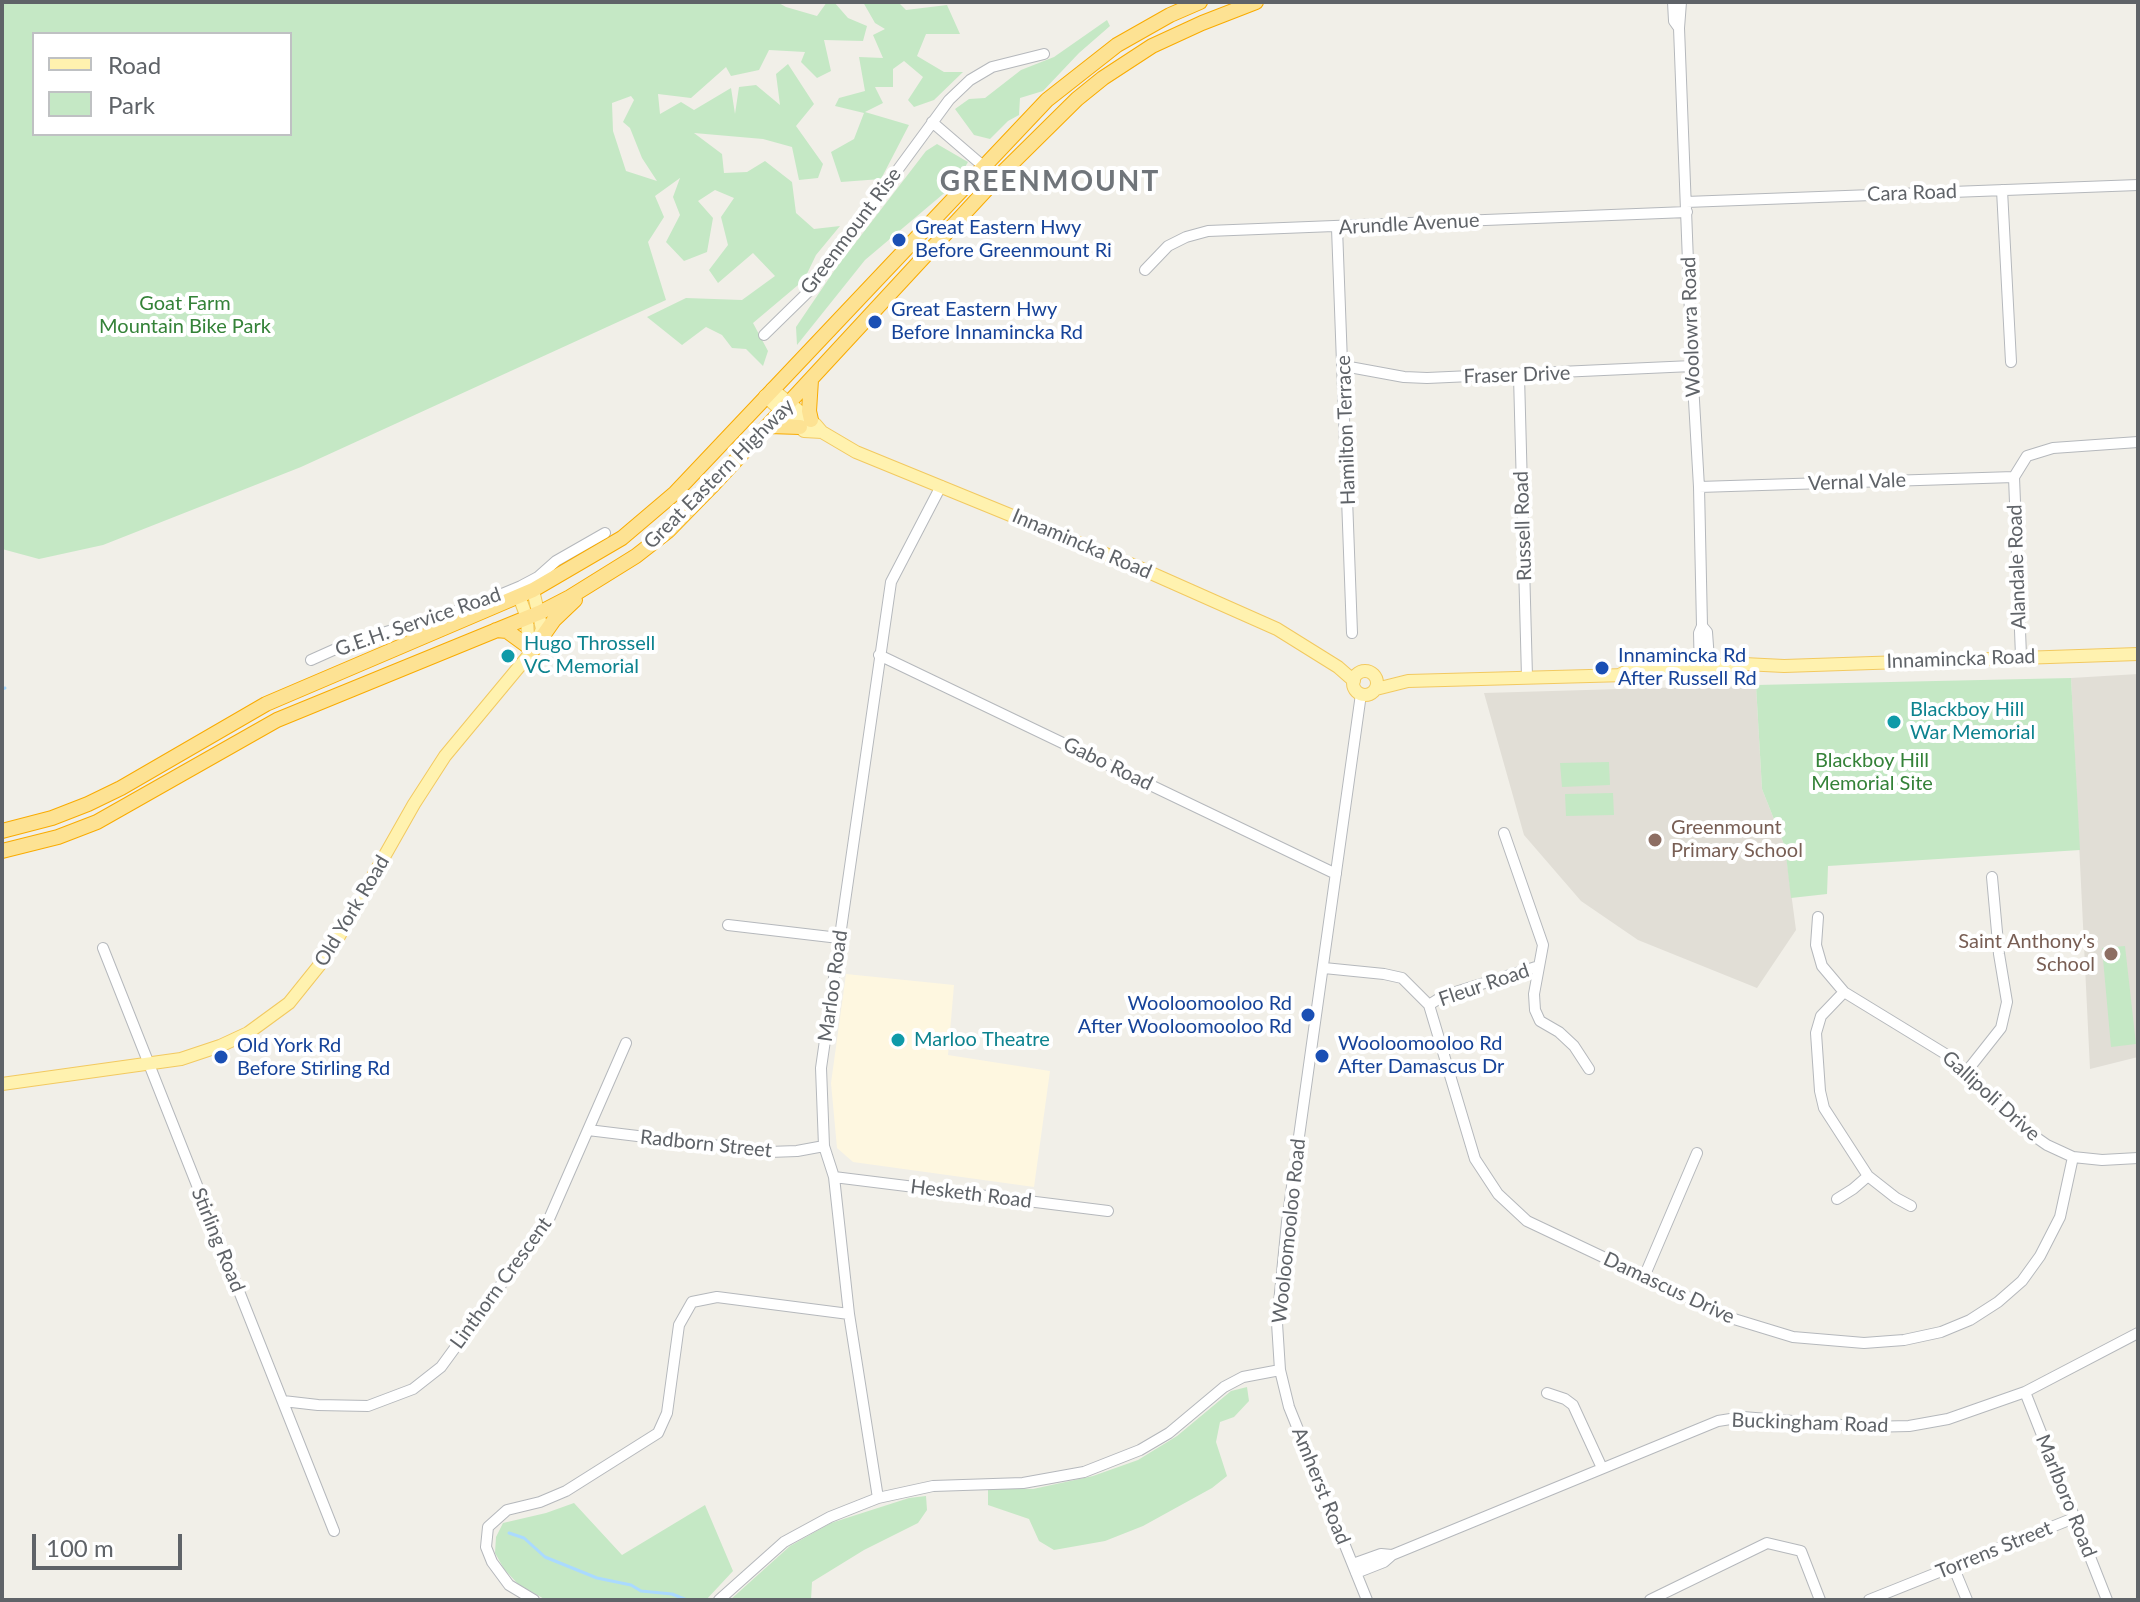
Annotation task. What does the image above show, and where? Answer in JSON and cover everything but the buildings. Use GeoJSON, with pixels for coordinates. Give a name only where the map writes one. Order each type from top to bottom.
{"type":"FeatureCollection","features":[{"type":"Feature","properties":{"kind":"highway","name":"Great Eastern Highway"},"geometry":{"type":"LineString","coordinates":[[2,831],[52,818],[88,804],[266,704],[526,593],[585,553],[622,538],[675,493],[1047,100],[1097,59],[1145,28],[1200,2]]}},
{"type":"Feature","properties":{"kind":"highway","name":"Great Eastern Highway"},"geometry":{"type":"LineString","coordinates":[[2,851],[58,837],[97,822],[277,720],[534,615],[636,556],[668,531],[786,408],[997,178],[1077,99],[1129,60],[1189,28],[1250,3]]}},
{"type":"Feature","properties":{"kind":"highway"},"geometry":{"type":"LineString","coordinates":[[769,426],[805,424],[811,380]]}},
{"type":"Feature","properties":{"kind":"highway"},"geometry":{"type":"LineString","coordinates":[[496,630],[507,631],[533,650],[566,608],[598,580]]}},
{"type":"Feature","properties":{"kind":"main road"},"geometry":{"type":"LineString","coordinates":[[768,392],[805,424]]}},
{"type":"Feature","properties":{"kind":"main road","name":"Innamincka Road"},"geometry":{"type":"LineString","coordinates":[[805,424],[811,433],[822,432],[856,452],[1135,566],[1277,629],[1338,667],[1344,666],[1355,678],[1368,672],[1370,689],[1398,678],[1408,681],[1621,674],[1632,677],[1704,670],[1745,673],[1784,666],[2138,654]]}},
{"type":"Feature","properties":{"kind":"main road"},"geometry":{"type":"LineString","coordinates":[[526,593],[534,615],[528,638],[533,650]]}},
{"type":"Feature","properties":{"kind":"main road","name":"Old York Road"},"geometry":{"type":"LineString","coordinates":[[2,1084],[181,1059],[248,1033],[289,1003],[330,952],[414,804],[445,756],[533,650]]}},
{"type":"Feature","properties":{"kind":"main road"},"geometry":{"type":"LineString","coordinates":[[1355,678],[1355,689],[1370,689]]}},
{"type":"Feature","properties":{"kind":"street","name":"Woolowra Road"},"geometry":{"type":"LineString","coordinates":[[1673,2],[1674,21],[1679,28]]}},
{"type":"Feature","properties":{"kind":"street","name":"Woolowra Road"},"geometry":{"type":"LineString","coordinates":[[1681,2],[1679,28],[1699,487],[1702,626],[1699,633],[1704,670]]}},
{"type":"Feature","properties":{"kind":"street","name":"Greenmount Rise"},"geometry":{"type":"LineString","coordinates":[[764,335],[808,292],[949,100],[970,80],[992,67],[1044,54]]}},
{"type":"Feature","properties":{"kind":"street"},"geometry":{"type":"LineString","coordinates":[[932,122],[997,178]]}},
{"type":"Feature","properties":{"kind":"street","name":"Cara Road"},"geometry":{"type":"LineString","coordinates":[[1686,207],[2138,185]]}},
{"type":"Feature","properties":{"kind":"street"},"geometry":{"type":"LineString","coordinates":[[2002,190],[2011,362]]}},
{"type":"Feature","properties":{"kind":"street","name":"Arundle Avenue"},"geometry":{"type":"LineString","coordinates":[[1145,270],[1168,246],[1208,231],[1337,228],[1686,207]]}},
{"type":"Feature","properties":{"kind":"street","name":"Hamilton Terrace"},"geometry":{"type":"LineString","coordinates":[[1337,228],[1352,633]]}},
{"type":"Feature","properties":{"kind":"street","name":"Fraser Drive"},"geometry":{"type":"LineString","coordinates":[[1344,366],[1404,377],[1519,376],[1692,366]]}},
{"type":"Feature","properties":{"kind":"street","name":"Russell Road"},"geometry":{"type":"LineString","coordinates":[[1519,376],[1527,677]]}},
{"type":"Feature","properties":{"kind":"street"},"geometry":{"type":"LineString","coordinates":[[2014,477],[2027,456],[2053,448],[2138,442]]}},
{"type":"Feature","properties":{"kind":"street","name":"Vernal Vale"},"geometry":{"type":"LineString","coordinates":[[1699,487],[2014,477]]}},
{"type":"Feature","properties":{"kind":"street","name":"Alandale Road"},"geometry":{"type":"LineString","coordinates":[[2014,477],[2021,656]]}},
{"type":"Feature","properties":{"kind":"street","name":"Marloo Road"},"geometry":{"type":"LineString","coordinates":[[878,1498],[849,1314],[834,1177],[824,1146],[821,1068],[891,582],[941,486]]}},
{"type":"Feature","properties":{"kind":"street","name":"G.E.H. Service Road"},"geometry":{"type":"LineString","coordinates":[[311,660],[349,643],[473,606],[509,591],[538,577],[556,561],[585,553],[605,533]]}},
{"type":"Feature","properties":{"kind":"street"},"geometry":{"type":"LineString","coordinates":[[585,553],[598,580]]}},
{"type":"Feature","properties":{"kind":"street","name":"Gabo Road"},"geometry":{"type":"LineString","coordinates":[[879,655],[1336,874]]}},
{"type":"Feature","properties":{"kind":"street","name":"Wooloomooloo Road"},"geometry":{"type":"LineString","coordinates":[[1280,1370],[1278,1302],[1360,710],[1370,689]]}},
{"type":"Feature","properties":{"kind":"street"},"geometry":{"type":"LineString","coordinates":[[1504,833],[1543,945],[1534,994],[1535,1010],[1540,1021],[1574,1046],[1589,1069]]}},
{"type":"Feature","properties":{"kind":"street"},"geometry":{"type":"LineString","coordinates":[[1967,1071],[2001,1028],[2007,1002],[1992,877]]}},
{"type":"Feature","properties":{"kind":"street","name":"Gallipoli Drive"},"geometry":{"type":"LineString","coordinates":[[1818,917],[1816,945],[1822,966],[1844,992],[1952,1058],[2024,1129],[2047,1145],[2073,1157],[2102,1160],[2138,1158]]}},
{"type":"Feature","properties":{"kind":"street"},"geometry":{"type":"LineString","coordinates":[[728,925],[839,938]]}},
{"type":"Feature","properties":{"kind":"street","name":"Stirling Road"},"geometry":{"type":"LineString","coordinates":[[103,948],[334,1531]]}},
{"type":"Feature","properties":{"kind":"street","name":"Fleur Road"},"geometry":{"type":"LineString","coordinates":[[1429,1005],[1443,996],[1539,966]]}},
{"type":"Feature","properties":{"kind":"street","name":"Damascus Drive"},"geometry":{"type":"LineString","coordinates":[[1324,968],[1402,978],[1429,1005],[1475,1159],[1498,1194],[1527,1221],[1734,1319],[1793,1337],[1864,1343],[1904,1340],[1941,1332],[1970,1320],[1998,1302],[2022,1281],[2040,1256],[2060,1217],[2073,1157]]}},
{"type":"Feature","properties":{"kind":"street"},"geometry":{"type":"LineString","coordinates":[[1844,992],[1821,1016],[1816,1033],[1820,1091],[1832,1124],[1868,1176],[1911,1206]]}},
{"type":"Feature","properties":{"kind":"street","name":"Linthorn Crescent"},"geometry":{"type":"LineString","coordinates":[[283,1401],[368,1406],[413,1389],[441,1367],[549,1219],[626,1043]]}},
{"type":"Feature","properties":{"kind":"street","name":"Radborn Street"},"geometry":{"type":"LineString","coordinates":[[588,1130],[769,1152],[824,1146]]}},
{"type":"Feature","properties":{"kind":"street"},"geometry":{"type":"LineString","coordinates":[[1644,1277],[1697,1153]]}},
{"type":"Feature","properties":{"kind":"street"},"geometry":{"type":"LineString","coordinates":[[1837,1199],[1868,1176]]}},
{"type":"Feature","properties":{"kind":"street","name":"Hesketh Road"},"geometry":{"type":"LineString","coordinates":[[834,1177],[1108,1211]]}},
{"type":"Feature","properties":{"kind":"street"},"geometry":{"type":"LineString","coordinates":[[534,1600],[509,1585],[496,1568],[486,1547],[488,1527],[507,1510],[540,1502],[566,1491],[658,1433],[667,1413],[679,1325],[692,1302],[717,1297],[849,1314]]}},
{"type":"Feature","properties":{"kind":"street","name":"Buckingham Road"},"geometry":{"type":"LineString","coordinates":[[1355,1568],[1384,1562],[1392,1555],[1718,1421],[1743,1417],[1866,1427],[1909,1426],[1948,1419],[2025,1392],[2138,1333]]}},
{"type":"Feature","properties":{"kind":"street"},"geometry":{"type":"LineString","coordinates":[[719,1600],[784,1542],[830,1517],[878,1498],[933,1486],[1023,1483],[1084,1472],[1140,1450],[1169,1433],[1224,1387],[1243,1377],[1280,1370]]}},
{"type":"Feature","properties":{"kind":"street","name":"Amherst Road"},"geometry":{"type":"LineString","coordinates":[[1280,1370],[1294,1422],[1367,1600]]}},
{"type":"Feature","properties":{"kind":"street","name":"Marlboro Road"},"geometry":{"type":"LineString","coordinates":[[2025,1392],[2107,1600]]}},
{"type":"Feature","properties":{"kind":"street"},"geometry":{"type":"LineString","coordinates":[[1547,1393],[1573,1405],[1602,1468]]}},
{"type":"Feature","properties":{"kind":"street","name":"Torrens Street"},"geometry":{"type":"LineString","coordinates":[[1869,1600],[2074,1518]]}},
{"type":"Feature","properties":{"kind":"street"},"geometry":{"type":"LineString","coordinates":[[1650,1600],[1667,1597],[1767,1543],[1801,1551],[1820,1600]]}},
{"type":"Feature","properties":{"kind":"street"},"geometry":{"type":"LineString","coordinates":[[1953,1566],[1967,1600]]}},
{"type":"Feature","properties":{"kind":"shaded area","name":"Saint Anthony's School"},"geometry":{"type":"Polygon","coordinates":[[[2138,674],[2138,1057],[2090,1069],[2071,678],[2138,674]]]}},
{"type":"Feature","properties":{"kind":"shaded area","name":"Greenmount Primary School"},"geometry":{"type":"Polygon","coordinates":[[[1756,685],[1762,789],[1785,847],[1796,930],[1757,988],[1638,940],[1581,901],[1524,835],[1484,693],[1756,685]]]}},
{"type":"Feature","properties":{"kind":"shaded area"},"geometry":{"type":"Polygon","coordinates":[[[846,974],[954,985],[948,1055],[1050,1071],[1034,1187],[853,1162],[837,1148],[831,1083],[846,974]]]}},
{"type":"Feature","properties":{"kind":"green space","name":"Goat Farm Mountain Bike Park"},"geometry":{"type":"Polygon","coordinates":[[[2,2],[777,2],[817,16],[827,2],[834,2],[848,18],[867,26],[863,41],[824,40],[831,71],[817,78],[801,62],[805,52],[769,50],[759,70],[731,76],[726,67],[691,98],[658,94],[660,114],[681,102],[694,110],[731,88],[735,114],[739,87],[756,85],[780,105],[776,74],[788,64],[814,104],[796,126],[823,164],[818,178],[799,180],[792,147],[763,139],[694,133],[722,154],[724,173],[747,172],[765,161],[792,182],[796,213],[814,229],[840,226],[816,255],[804,280],[753,323],[768,351],[763,366],[746,349],[732,348],[722,335],[706,327],[682,345],[647,317],[686,298],[742,300],[775,276],[753,253],[718,283],[709,270],[728,245],[721,217],[734,198],[715,190],[698,201],[713,218],[707,252],[684,261],[666,242],[680,215],[673,197],[680,178],[655,196],[664,217],[648,242],[666,300],[301,467],[103,545],[39,559],[2,549],[2,2]],[[631,96],[612,103],[613,131],[626,171],[657,181],[642,158],[630,128],[623,122],[634,100],[631,96]]]}},
{"type":"Feature","properties":{"kind":"green space"},"geometry":{"type":"Polygon","coordinates":[[[863,2],[898,2],[906,10],[947,5],[960,34],[926,34],[917,56],[944,72],[963,72],[934,100],[914,107],[908,100],[923,77],[904,61],[893,69],[893,87],[875,87],[883,103],[865,112],[909,125],[881,179],[841,182],[831,152],[854,139],[864,113],[835,106],[839,98],[865,91],[859,57],[883,58],[873,35],[885,29],[875,23],[863,2]]]}},
{"type":"Feature","properties":{"kind":"green space"},"geometry":{"type":"Polygon","coordinates":[[[1107,20],[1110,26],[1043,91],[1020,98],[1019,115],[990,139],[974,135],[955,109],[969,99],[985,98],[1021,70],[1054,57],[1107,20]]]}},
{"type":"Feature","properties":{"kind":"green space"},"geometry":{"type":"Polygon","coordinates":[[[937,144],[968,162],[955,184],[865,260],[797,345],[796,327],[836,268],[926,151],[937,144]]]}},
{"type":"Feature","properties":{"kind":"green space","name":"Blackboy Hill Memorial Site"},"geometry":{"type":"Polygon","coordinates":[[[2071,678],[2080,850],[1828,866],[1827,894],[1791,898],[1785,847],[1762,789],[1756,685],[2071,678]]]}},
{"type":"Feature","properties":{"kind":"green space"},"geometry":{"type":"Polygon","coordinates":[[[1609,762],[1610,785],[1562,787],[1560,763],[1609,762]]]}},
{"type":"Feature","properties":{"kind":"green space"},"geometry":{"type":"Polygon","coordinates":[[[1613,793],[1614,815],[1566,816],[1565,794],[1613,793]]]}},
{"type":"Feature","properties":{"kind":"green space"},"geometry":{"type":"Polygon","coordinates":[[[2125,946],[2136,1044],[2111,1047],[2102,948],[2125,946]]]}},
{"type":"Feature","properties":{"kind":"green space"},"geometry":{"type":"Polygon","coordinates":[[[1247,1387],[1249,1401],[1234,1417],[1220,1422],[1216,1442],[1227,1476],[1212,1488],[1143,1526],[1105,1541],[1054,1550],[1039,1541],[1029,1519],[988,1505],[988,1488],[1033,1489],[1093,1476],[1138,1460],[1177,1436],[1231,1391],[1247,1387]]]}},
{"type":"Feature","properties":{"kind":"green space"},"geometry":{"type":"Polygon","coordinates":[[[926,1496],[927,1510],[918,1523],[864,1550],[812,1582],[811,1600],[730,1600],[790,1546],[831,1523],[909,1498],[926,1496]]]}},
{"type":"Feature","properties":{"kind":"green space"},"geometry":{"type":"Polygon","coordinates":[[[574,1503],[622,1555],[705,1505],[733,1571],[706,1600],[546,1600],[518,1584],[504,1569],[495,1553],[496,1537],[503,1523],[574,1503]]]}},
{"type":"Feature","properties":{"kind":"waterway"},"geometry":{"type":"LineString","coordinates":[[509,1533],[524,1538],[545,1557],[597,1578],[687,1600]]}},
{"type":"Feature","properties":{"kind":"place","name":"Great Eastern Hwy Before Greenmount Ri"},"geometry":{"type":"Point","coordinates":[899,240]}},
{"type":"Feature","properties":{"kind":"place","name":"Great Eastern Hwy Before Innamincka Rd"},"geometry":{"type":"Point","coordinates":[875,322]}},
{"type":"Feature","properties":{"kind":"place","name":"Hugo Throssell VC Memorial"},"geometry":{"type":"Point","coordinates":[508,656]}},
{"type":"Feature","properties":{"kind":"place","name":"Innamincka Rd After Russell Rd"},"geometry":{"type":"Point","coordinates":[1602,668]}},
{"type":"Feature","properties":{"kind":"place","name":"Blackboy Hill War Memorial"},"geometry":{"type":"Point","coordinates":[1894,722]}},
{"type":"Feature","properties":{"kind":"place","name":"Greenmount Primary School"},"geometry":{"type":"Point","coordinates":[1655,840]}},
{"type":"Feature","properties":{"kind":"place","name":"Saint Anthony's School"},"geometry":{"type":"Point","coordinates":[2111,954]}},
{"type":"Feature","properties":{"kind":"place","name":"Wooloomooloo Rd After Wooloomooloo Rd"},"geometry":{"type":"Point","coordinates":[1308,1015]}},
{"type":"Feature","properties":{"kind":"place","name":"Marloo Theatre"},"geometry":{"type":"Point","coordinates":[898,1040]}},
{"type":"Feature","properties":{"kind":"place","name":"Wooloomooloo Rd After Damascus Dr"},"geometry":{"type":"Point","coordinates":[1322,1056]}},
{"type":"Feature","properties":{"kind":"place","name":"Old York Rd Before Stirling Rd"},"geometry":{"type":"Point","coordinates":[221,1057]}},
{"type":"Feature","properties":{"kind":"district","name":"GREENMOUNT"},"geometry":{"type":"Point","coordinates":[1050,182]}}]}
